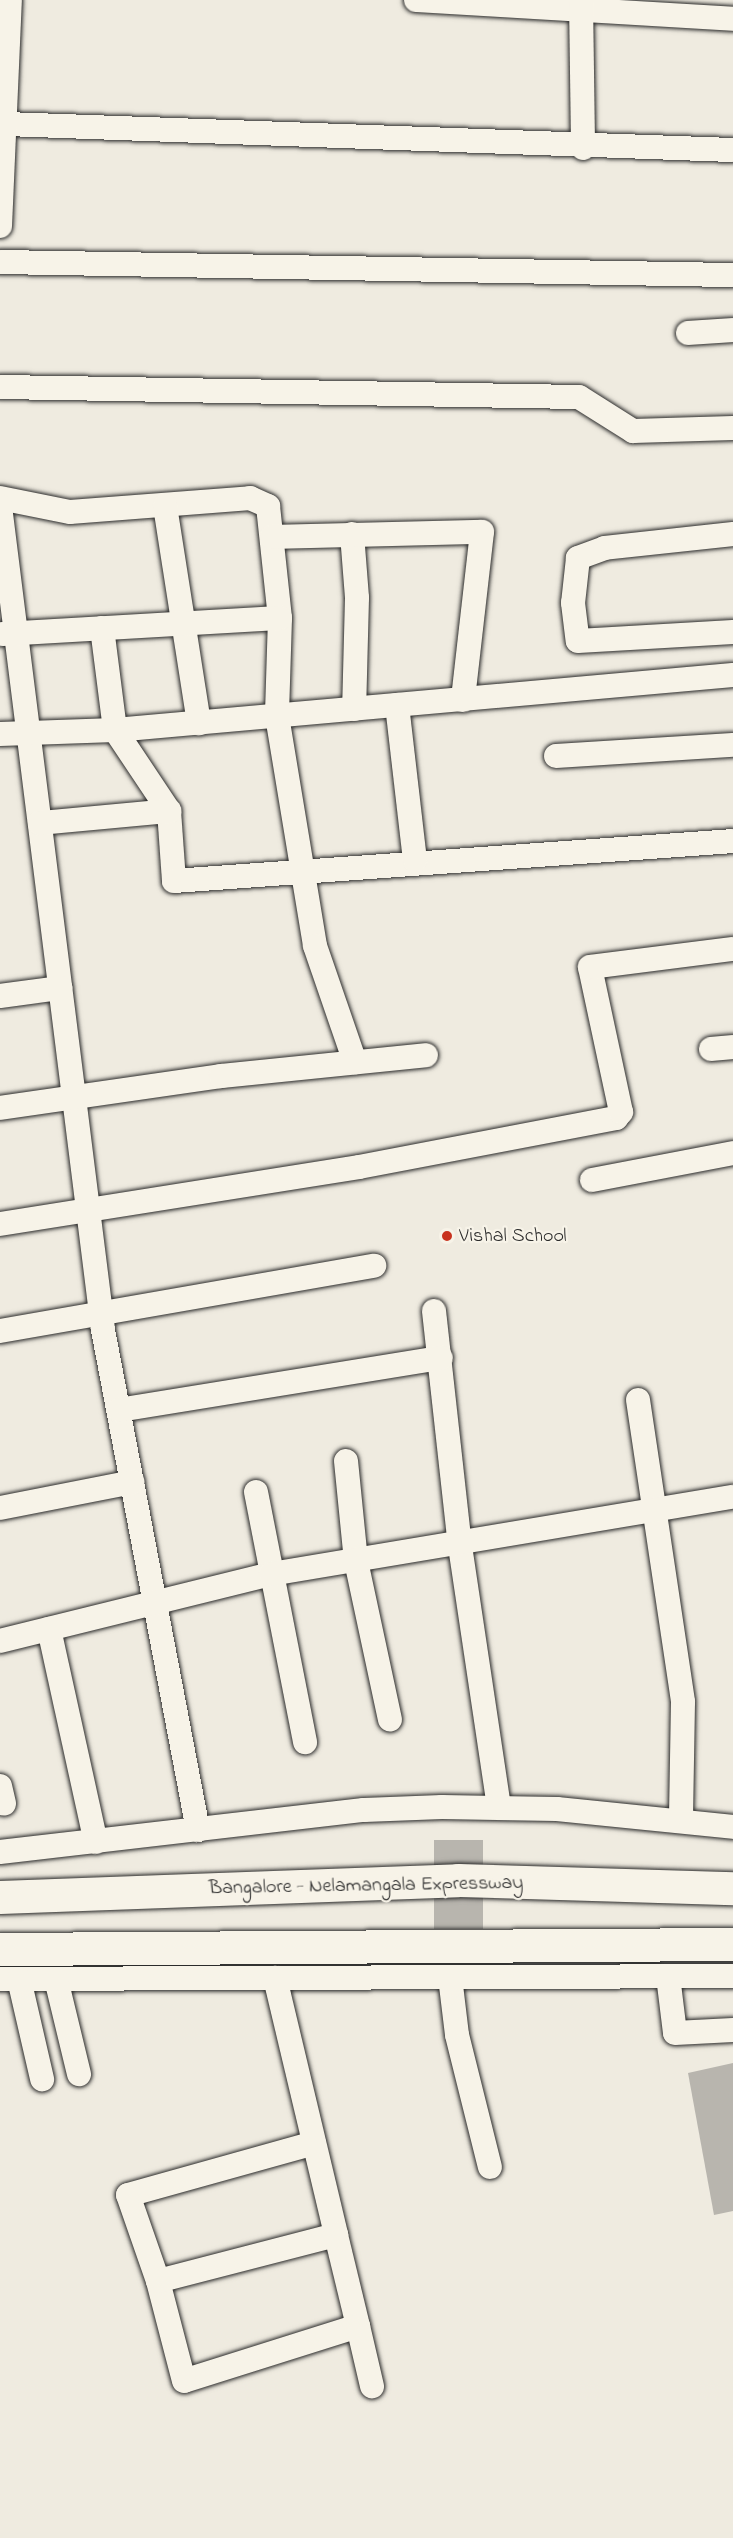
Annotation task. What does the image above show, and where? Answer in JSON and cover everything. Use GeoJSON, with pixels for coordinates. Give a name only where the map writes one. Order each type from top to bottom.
{"type":"FeatureCollection","features":[{"type":"Feature","properties":{"kind":"highway","name":"Bangalore - Nelamangala Expressway"},"geometry":{"type":"LineString","coordinates":[[0,1897],[458,1880],[733,1888]]}},
{"type":"Feature","properties":{"kind":"highway"},"geometry":{"type":"LineString","coordinates":[[0,1949],[733,1944]]}},
{"type":"Feature","properties":{"kind":"street"},"geometry":{"type":"LineString","coordinates":[[0,226],[10,0]]}},
{"type":"Feature","properties":{"kind":"street"},"geometry":{"type":"LineString","coordinates":[[416,0],[581,4],[733,19]]}},
{"type":"Feature","properties":{"kind":"street"},"geometry":{"type":"LineString","coordinates":[[581,4],[583,148]]}},
{"type":"Feature","properties":{"kind":"street"},"geometry":{"type":"LineString","coordinates":[[6,124],[583,148],[733,150]]}},
{"type":"Feature","properties":{"kind":"street"},"geometry":{"type":"LineString","coordinates":[[0,262],[733,275]]}},
{"type":"Feature","properties":{"kind":"street"},"geometry":{"type":"LineString","coordinates":[[688,333],[733,330]]}},
{"type":"Feature","properties":{"kind":"street"},"geometry":{"type":"LineString","coordinates":[[0,387],[579,397],[633,431],[733,429]]}},
{"type":"Feature","properties":{"kind":"street"},"geometry":{"type":"LineString","coordinates":[[0,498],[70,512],[263,501],[272,537],[280,618],[277,716],[302,872],[315,946],[355,1062]]}},
{"type":"Feature","properties":{"kind":"street"},"geometry":{"type":"LineString","coordinates":[[0,506],[8,633],[28,730],[101,1313],[198,1830]]}},
{"type":"Feature","properties":{"kind":"street"},"geometry":{"type":"LineString","coordinates":[[165,506],[181,625],[199,723]]}},
{"type":"Feature","properties":{"kind":"street"},"geometry":{"type":"LineString","coordinates":[[272,537],[482,532],[463,700]]}},
{"type":"Feature","properties":{"kind":"street"},"geometry":{"type":"LineString","coordinates":[[352,534],[357,598],[354,709]]}},
{"type":"Feature","properties":{"kind":"street"},"geometry":{"type":"LineString","coordinates":[[733,534],[606,548],[578,558],[573,603],[578,641],[733,632]]}},
{"type":"Feature","properties":{"kind":"street"},"geometry":{"type":"LineString","coordinates":[[8,633],[280,618]]}},
{"type":"Feature","properties":{"kind":"street"},"geometry":{"type":"LineString","coordinates":[[102,628],[115,730],[168,811],[174,881],[302,872],[415,860],[733,841]]}},
{"type":"Feature","properties":{"kind":"street"},"geometry":{"type":"LineString","coordinates":[[0,734],[28,730],[115,730],[733,675]]}},
{"type":"Feature","properties":{"kind":"street"},"geometry":{"type":"LineString","coordinates":[[397,705],[415,860]]}},
{"type":"Feature","properties":{"kind":"street"},"geometry":{"type":"LineString","coordinates":[[555,756],[733,745]]}},
{"type":"Feature","properties":{"kind":"street"},"geometry":{"type":"LineString","coordinates":[[40,823],[168,811]]}},
{"type":"Feature","properties":{"kind":"street"},"geometry":{"type":"LineString","coordinates":[[0,1224],[359,1167],[616,1118],[621,1112],[590,967],[733,949]]}},
{"type":"Feature","properties":{"kind":"street"},"geometry":{"type":"LineString","coordinates":[[0,996],[60,988]]}},
{"type":"Feature","properties":{"kind":"street"},"geometry":{"type":"LineString","coordinates":[[0,1108],[74,1096],[426,1055]]}},
{"type":"Feature","properties":{"kind":"street"},"geometry":{"type":"LineString","coordinates":[[592,1180],[733,1154]]}},
{"type":"Feature","properties":{"kind":"street"},"geometry":{"type":"LineString","coordinates":[[0,1331],[374,1266]]}},
{"type":"Feature","properties":{"kind":"street"},"geometry":{"type":"LineString","coordinates":[[434,1311],[460,1546],[499,1806]]}},
{"type":"Feature","properties":{"kind":"street"},"geometry":{"type":"LineString","coordinates":[[118,1410],[441,1358]]}},
{"type":"Feature","properties":{"kind":"street"},"geometry":{"type":"LineString","coordinates":[[638,1400],[657,1509],[683,1702],[681,1821]]}},
{"type":"Feature","properties":{"kind":"street"},"geometry":{"type":"LineString","coordinates":[[346,1461],[356,1561],[390,1719]]}},
{"type":"Feature","properties":{"kind":"street"},"geometry":{"type":"LineString","coordinates":[[0,1508],[132,1482]]}},
{"type":"Feature","properties":{"kind":"street"},"geometry":{"type":"LineString","coordinates":[[256,1492],[305,1742]]}},
{"type":"Feature","properties":{"kind":"street"},"geometry":{"type":"LineString","coordinates":[[0,1641],[154,1599],[272,1574],[460,1546],[733,1497]]}},
{"type":"Feature","properties":{"kind":"street"},"geometry":{"type":"LineString","coordinates":[[49,1629],[96,1842]]}},
{"type":"Feature","properties":{"kind":"street"},"geometry":{"type":"LineString","coordinates":[[0,1852],[364,1810],[499,1806],[733,1827]]}},
{"type":"Feature","properties":{"kind":"street"},"geometry":{"type":"LineString","coordinates":[[668,1976],[675,2033],[733,2030]]}},
{"type":"Feature","properties":{"kind":"street"},"geometry":{"type":"LineString","coordinates":[[42,2079],[9,1979],[733,1976]]}},
{"type":"Feature","properties":{"kind":"street"},"geometry":{"type":"LineString","coordinates":[[450,1977],[457,2035],[490,2167]]}},
{"type":"Feature","properties":{"kind":"street"},"geometry":{"type":"LineString","coordinates":[[275,1978],[372,2386]]}},
{"type":"Feature","properties":{"kind":"street"},"geometry":{"type":"LineString","coordinates":[[56,1979],[79,2074]]}},
{"type":"Feature","properties":{"kind":"street"},"geometry":{"type":"LineString","coordinates":[[314,2143],[128,2195],[158,2281],[184,2382],[358,2326]]}},
{"type":"Feature","properties":{"kind":"street"},"geometry":{"type":"LineString","coordinates":[[158,2281],[336,2235]]}},
{"type":"Feature","properties":{"kind":"building"},"geometry":{"type":"Polygon","coordinates":[[[434,1840],[483,1840],[483,1929],[434,1929],[434,1840]]]}},
{"type":"Feature","properties":{"kind":"building"},"geometry":{"type":"Polygon","coordinates":[[[733,2063],[733,2211],[714,2215],[688,2073],[733,2063]]]}},
{"type":"Feature","properties":{"kind":"place","name":"Vishal School"},"geometry":{"type":"Point","coordinates":[447,1236]}}]}
